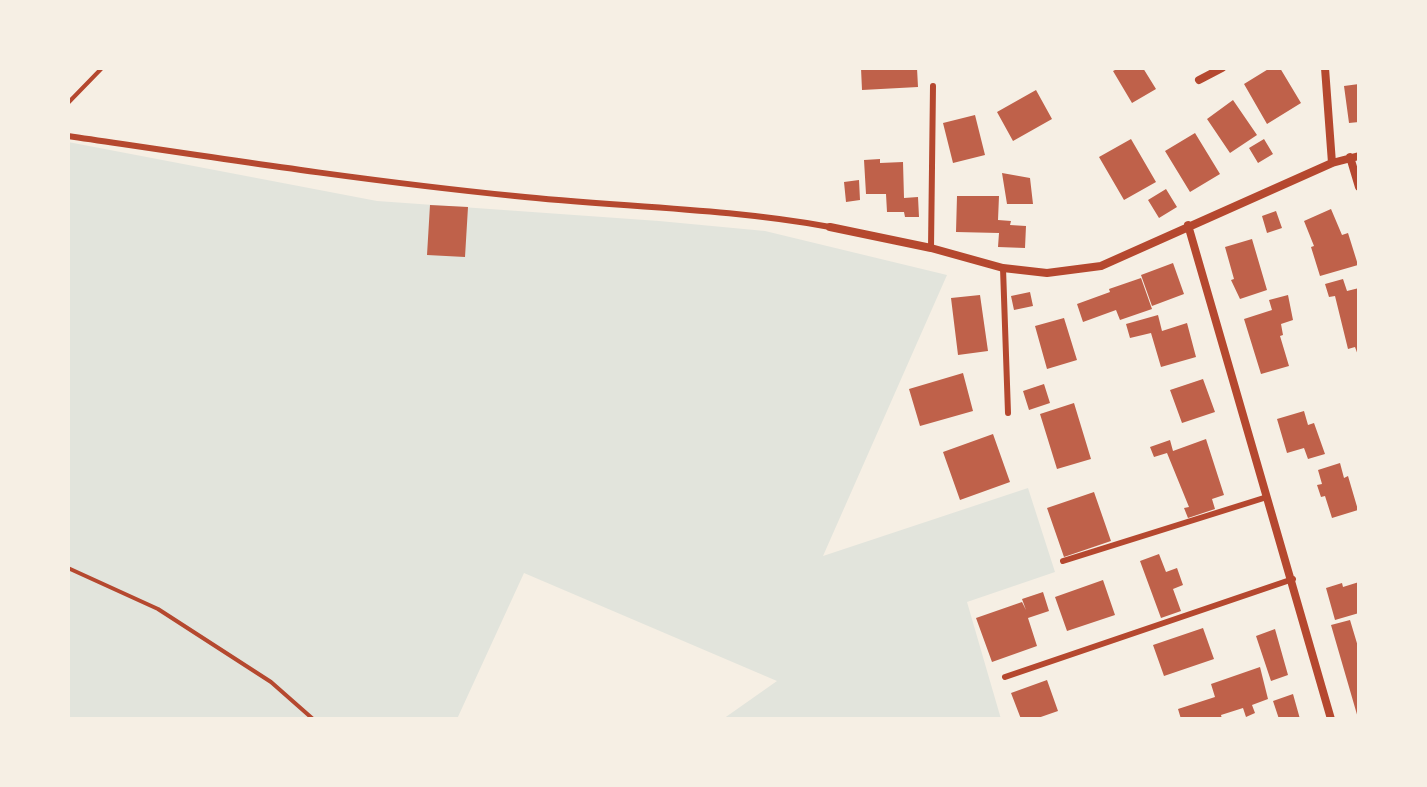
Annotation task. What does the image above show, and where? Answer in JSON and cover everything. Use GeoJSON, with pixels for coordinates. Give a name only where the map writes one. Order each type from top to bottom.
{"type":"FeatureCollection","features":[{"type":"Feature","properties":{"kind":"street"},"geometry":{"type":"LineString","coordinates":[[1199,80],[1222,68]]}},
{"type":"Feature","properties":{"kind":"street"},"geometry":{"type":"LineString","coordinates":[[1325,68],[1332,163]]}},
{"type":"Feature","properties":{"kind":"street"},"geometry":{"type":"LineString","coordinates":[[830,227],[931,248],[1003,268],[1047,273],[1101,266],[1188,225],[1354,156],[1359,187]]}},
{"type":"Feature","properties":{"kind":"street"},"geometry":{"type":"LineString","coordinates":[[1188,225],[1293,579],[1331,719]]}},
{"type":"Feature","properties":{"kind":"lane"},"geometry":{"type":"LineString","coordinates":[[931,248],[933,86]]}},
{"type":"Feature","properties":{"kind":"lane"},"geometry":{"type":"LineString","coordinates":[[68,136],[395,184],[529,198],[773,216],[830,227]]}},
{"type":"Feature","properties":{"kind":"lane"},"geometry":{"type":"LineString","coordinates":[[1003,268],[1008,413]]}},
{"type":"Feature","properties":{"kind":"lane"},"geometry":{"type":"LineString","coordinates":[[1063,561],[1267,497]]}},
{"type":"Feature","properties":{"kind":"lane"},"geometry":{"type":"LineString","coordinates":[[1005,677],[1293,579]]}},
{"type":"Feature","properties":{"kind":"path"},"geometry":{"type":"LineString","coordinates":[[68,103],[102,68]]}},
{"type":"Feature","properties":{"kind":"path"},"geometry":{"type":"LineString","coordinates":[[68,568],[158,609],[271,682],[313,719]]}},
{"type":"Feature","properties":{"kind":"shaded area"},"geometry":{"type":"Polygon","coordinates":[[[68,142],[377,201],[765,231],[947,275],[823,556],[1028,488],[1055,572],[967,602],[1001,719],[723,719],[777,681],[524,573],[457,719],[68,719],[68,142]]]}},
{"type":"Feature","properties":{"kind":"building"},"geometry":{"type":"Polygon","coordinates":[[[861,68],[917,68],[918,87],[862,90],[861,68]]]}},
{"type":"Feature","properties":{"kind":"building"},"geometry":{"type":"Polygon","coordinates":[[[1143,68],[1156,89],[1132,103],[1113,71],[1143,68]]]}},
{"type":"Feature","properties":{"kind":"building"},"geometry":{"type":"Polygon","coordinates":[[[1270,68],[1280,68],[1301,103],[1267,124],[1244,84],[1270,68]]]}},
{"type":"Feature","properties":{"kind":"building"},"geometry":{"type":"Polygon","coordinates":[[[1359,84],[1359,122],[1349,123],[1344,86],[1359,84]]]}},
{"type":"Feature","properties":{"kind":"building"},"geometry":{"type":"Polygon","coordinates":[[[1036,90],[1052,119],[1013,141],[997,112],[1036,90]]]}},
{"type":"Feature","properties":{"kind":"building"},"geometry":{"type":"Polygon","coordinates":[[[1233,100],[1257,135],[1230,153],[1207,119],[1233,100]]]}},
{"type":"Feature","properties":{"kind":"building"},"geometry":{"type":"Polygon","coordinates":[[[975,115],[985,155],[953,163],[943,123],[975,115]]]}},
{"type":"Feature","properties":{"kind":"building"},"geometry":{"type":"Polygon","coordinates":[[[1195,133],[1220,174],[1190,192],[1165,151],[1195,133]]]}},
{"type":"Feature","properties":{"kind":"building"},"geometry":{"type":"Polygon","coordinates":[[[1131,139],[1156,182],[1124,200],[1099,157],[1131,139]]]}},
{"type":"Feature","properties":{"kind":"building"},"geometry":{"type":"Polygon","coordinates":[[[1264,139],[1273,154],[1258,163],[1249,148],[1264,139]]]}},
{"type":"Feature","properties":{"kind":"building"},"geometry":{"type":"Polygon","coordinates":[[[880,159],[880,163],[903,162],[904,198],[918,197],[919,217],[905,217],[904,212],[887,212],[886,194],[866,194],[864,160],[880,159]]]}},
{"type":"Feature","properties":{"kind":"building"},"geometry":{"type":"Polygon","coordinates":[[[1002,173],[1030,178],[1033,204],[1007,204],[1002,173]]]}},
{"type":"Feature","properties":{"kind":"building"},"geometry":{"type":"Polygon","coordinates":[[[859,180],[860,200],[846,202],[844,182],[859,180]]]}},
{"type":"Feature","properties":{"kind":"building"},"geometry":{"type":"Polygon","coordinates":[[[1166,189],[1177,207],[1159,218],[1148,200],[1166,189]]]}},
{"type":"Feature","properties":{"kind":"building"},"geometry":{"type":"Polygon","coordinates":[[[957,196],[999,196],[998,220],[1026,226],[1025,248],[998,247],[999,233],[956,232],[957,196]]]}},
{"type":"Feature","properties":{"kind":"building"},"geometry":{"type":"Polygon","coordinates":[[[430,205],[468,207],[465,257],[427,255],[430,205]]]}},
{"type":"Feature","properties":{"kind":"building"},"geometry":{"type":"Polygon","coordinates":[[[1331,209],[1342,235],[1348,233],[1358,265],[1320,276],[1311,247],[1314,246],[1304,221],[1331,209]]]}},
{"type":"Feature","properties":{"kind":"building"},"geometry":{"type":"Polygon","coordinates":[[[1276,211],[1282,228],[1267,233],[1262,216],[1276,211]]]}},
{"type":"Feature","properties":{"kind":"building"},"geometry":{"type":"Polygon","coordinates":[[[1252,239],[1267,290],[1240,299],[1231,280],[1234,279],[1225,247],[1252,239]]]}},
{"type":"Feature","properties":{"kind":"building"},"geometry":{"type":"Polygon","coordinates":[[[1173,263],[1184,294],[1152,306],[1141,275],[1173,263]]]}},
{"type":"Feature","properties":{"kind":"building"},"geometry":{"type":"Polygon","coordinates":[[[1141,278],[1152,309],[1120,320],[1116,310],[1083,322],[1077,304],[1141,278]]]}},
{"type":"Feature","properties":{"kind":"building"},"geometry":{"type":"Polygon","coordinates":[[[1343,279],[1347,291],[1359,288],[1359,358],[1355,347],[1348,349],[1335,296],[1329,297],[1325,284],[1343,279]]]}},
{"type":"Feature","properties":{"kind":"building"},"geometry":{"type":"Polygon","coordinates":[[[1030,292],[1033,306],[1014,310],[1011,296],[1030,292]]]}},
{"type":"Feature","properties":{"kind":"building"},"geometry":{"type":"Polygon","coordinates":[[[980,295],[988,351],[958,355],[951,298],[980,295]]]}},
{"type":"Feature","properties":{"kind":"building"},"geometry":{"type":"Polygon","coordinates":[[[1288,295],[1293,320],[1281,324],[1283,335],[1280,336],[1289,366],[1261,374],[1244,319],[1272,310],[1269,300],[1288,295]]]}},
{"type":"Feature","properties":{"kind":"building"},"geometry":{"type":"Polygon","coordinates":[[[1158,315],[1162,331],[1187,323],[1196,357],[1161,367],[1151,333],[1130,338],[1126,324],[1158,315]]]}},
{"type":"Feature","properties":{"kind":"building"},"geometry":{"type":"Polygon","coordinates":[[[1064,318],[1077,360],[1047,369],[1035,326],[1064,318]]]}},
{"type":"Feature","properties":{"kind":"building"},"geometry":{"type":"Polygon","coordinates":[[[963,373],[973,411],[920,426],[909,389],[963,373]]]}},
{"type":"Feature","properties":{"kind":"building"},"geometry":{"type":"Polygon","coordinates":[[[1203,379],[1215,412],[1182,423],[1170,390],[1203,379]]]}},
{"type":"Feature","properties":{"kind":"building"},"geometry":{"type":"Polygon","coordinates":[[[1044,384],[1050,403],[1029,410],[1023,391],[1044,384]]]}},
{"type":"Feature","properties":{"kind":"building"},"geometry":{"type":"Polygon","coordinates":[[[1074,403],[1091,459],[1057,469],[1040,414],[1074,403]]]}},
{"type":"Feature","properties":{"kind":"building"},"geometry":{"type":"Polygon","coordinates":[[[1304,411],[1308,425],[1314,423],[1325,454],[1308,459],[1304,448],[1287,453],[1277,419],[1304,411]]]}},
{"type":"Feature","properties":{"kind":"building"},"geometry":{"type":"Polygon","coordinates":[[[993,434],[1010,482],[960,500],[943,452],[993,434]]]}},
{"type":"Feature","properties":{"kind":"building"},"geometry":{"type":"Polygon","coordinates":[[[1206,439],[1224,495],[1212,499],[1215,509],[1188,518],[1184,508],[1189,507],[1167,453],[1154,457],[1150,447],[1170,440],[1173,451],[1206,439]]]}},
{"type":"Feature","properties":{"kind":"building"},"geometry":{"type":"Polygon","coordinates":[[[1340,463],[1344,478],[1348,476],[1358,510],[1332,518],[1325,496],[1321,497],[1317,485],[1322,484],[1318,470],[1340,463]]]}},
{"type":"Feature","properties":{"kind":"building"},"geometry":{"type":"Polygon","coordinates":[[[1094,492],[1111,541],[1064,557],[1047,508],[1094,492]]]}},
{"type":"Feature","properties":{"kind":"building"},"geometry":{"type":"Polygon","coordinates":[[[1159,554],[1166,572],[1177,568],[1183,585],[1173,589],[1181,611],[1161,618],[1140,561],[1159,554]]]}},
{"type":"Feature","properties":{"kind":"building"},"geometry":{"type":"Polygon","coordinates":[[[1103,580],[1115,615],[1067,631],[1055,597],[1103,580]]]}},
{"type":"Feature","properties":{"kind":"building"},"geometry":{"type":"Polygon","coordinates":[[[1359,582],[1359,613],[1335,620],[1326,588],[1359,582]]]}},
{"type":"Feature","properties":{"kind":"building"},"geometry":{"type":"Polygon","coordinates":[[[1043,592],[1049,611],[1028,618],[1037,646],[992,662],[976,618],[1022,602],[1026,610],[1022,599],[1043,592]]]}},
{"type":"Feature","properties":{"kind":"building"},"geometry":{"type":"Polygon","coordinates":[[[1350,620],[1359,650],[1358,718],[1331,625],[1350,620]]]}},
{"type":"Feature","properties":{"kind":"building"},"geometry":{"type":"Polygon","coordinates":[[[1203,628],[1214,659],[1164,676],[1153,645],[1203,628]]]}},
{"type":"Feature","properties":{"kind":"building"},"geometry":{"type":"Polygon","coordinates":[[[1275,629],[1288,675],[1271,681],[1256,636],[1275,629]]]}},
{"type":"Feature","properties":{"kind":"building"},"geometry":{"type":"Polygon","coordinates":[[[1260,667],[1268,699],[1252,705],[1255,713],[1246,717],[1243,708],[1221,715],[1222,719],[1181,719],[1178,709],[1215,697],[1211,684],[1260,667]]]}},
{"type":"Feature","properties":{"kind":"building"},"geometry":{"type":"Polygon","coordinates":[[[1047,680],[1058,711],[1035,719],[1021,719],[1011,693],[1047,680]]]}},
{"type":"Feature","properties":{"kind":"building"},"geometry":{"type":"Polygon","coordinates":[[[1293,694],[1300,719],[1279,719],[1273,701],[1293,694]]]}}]}
